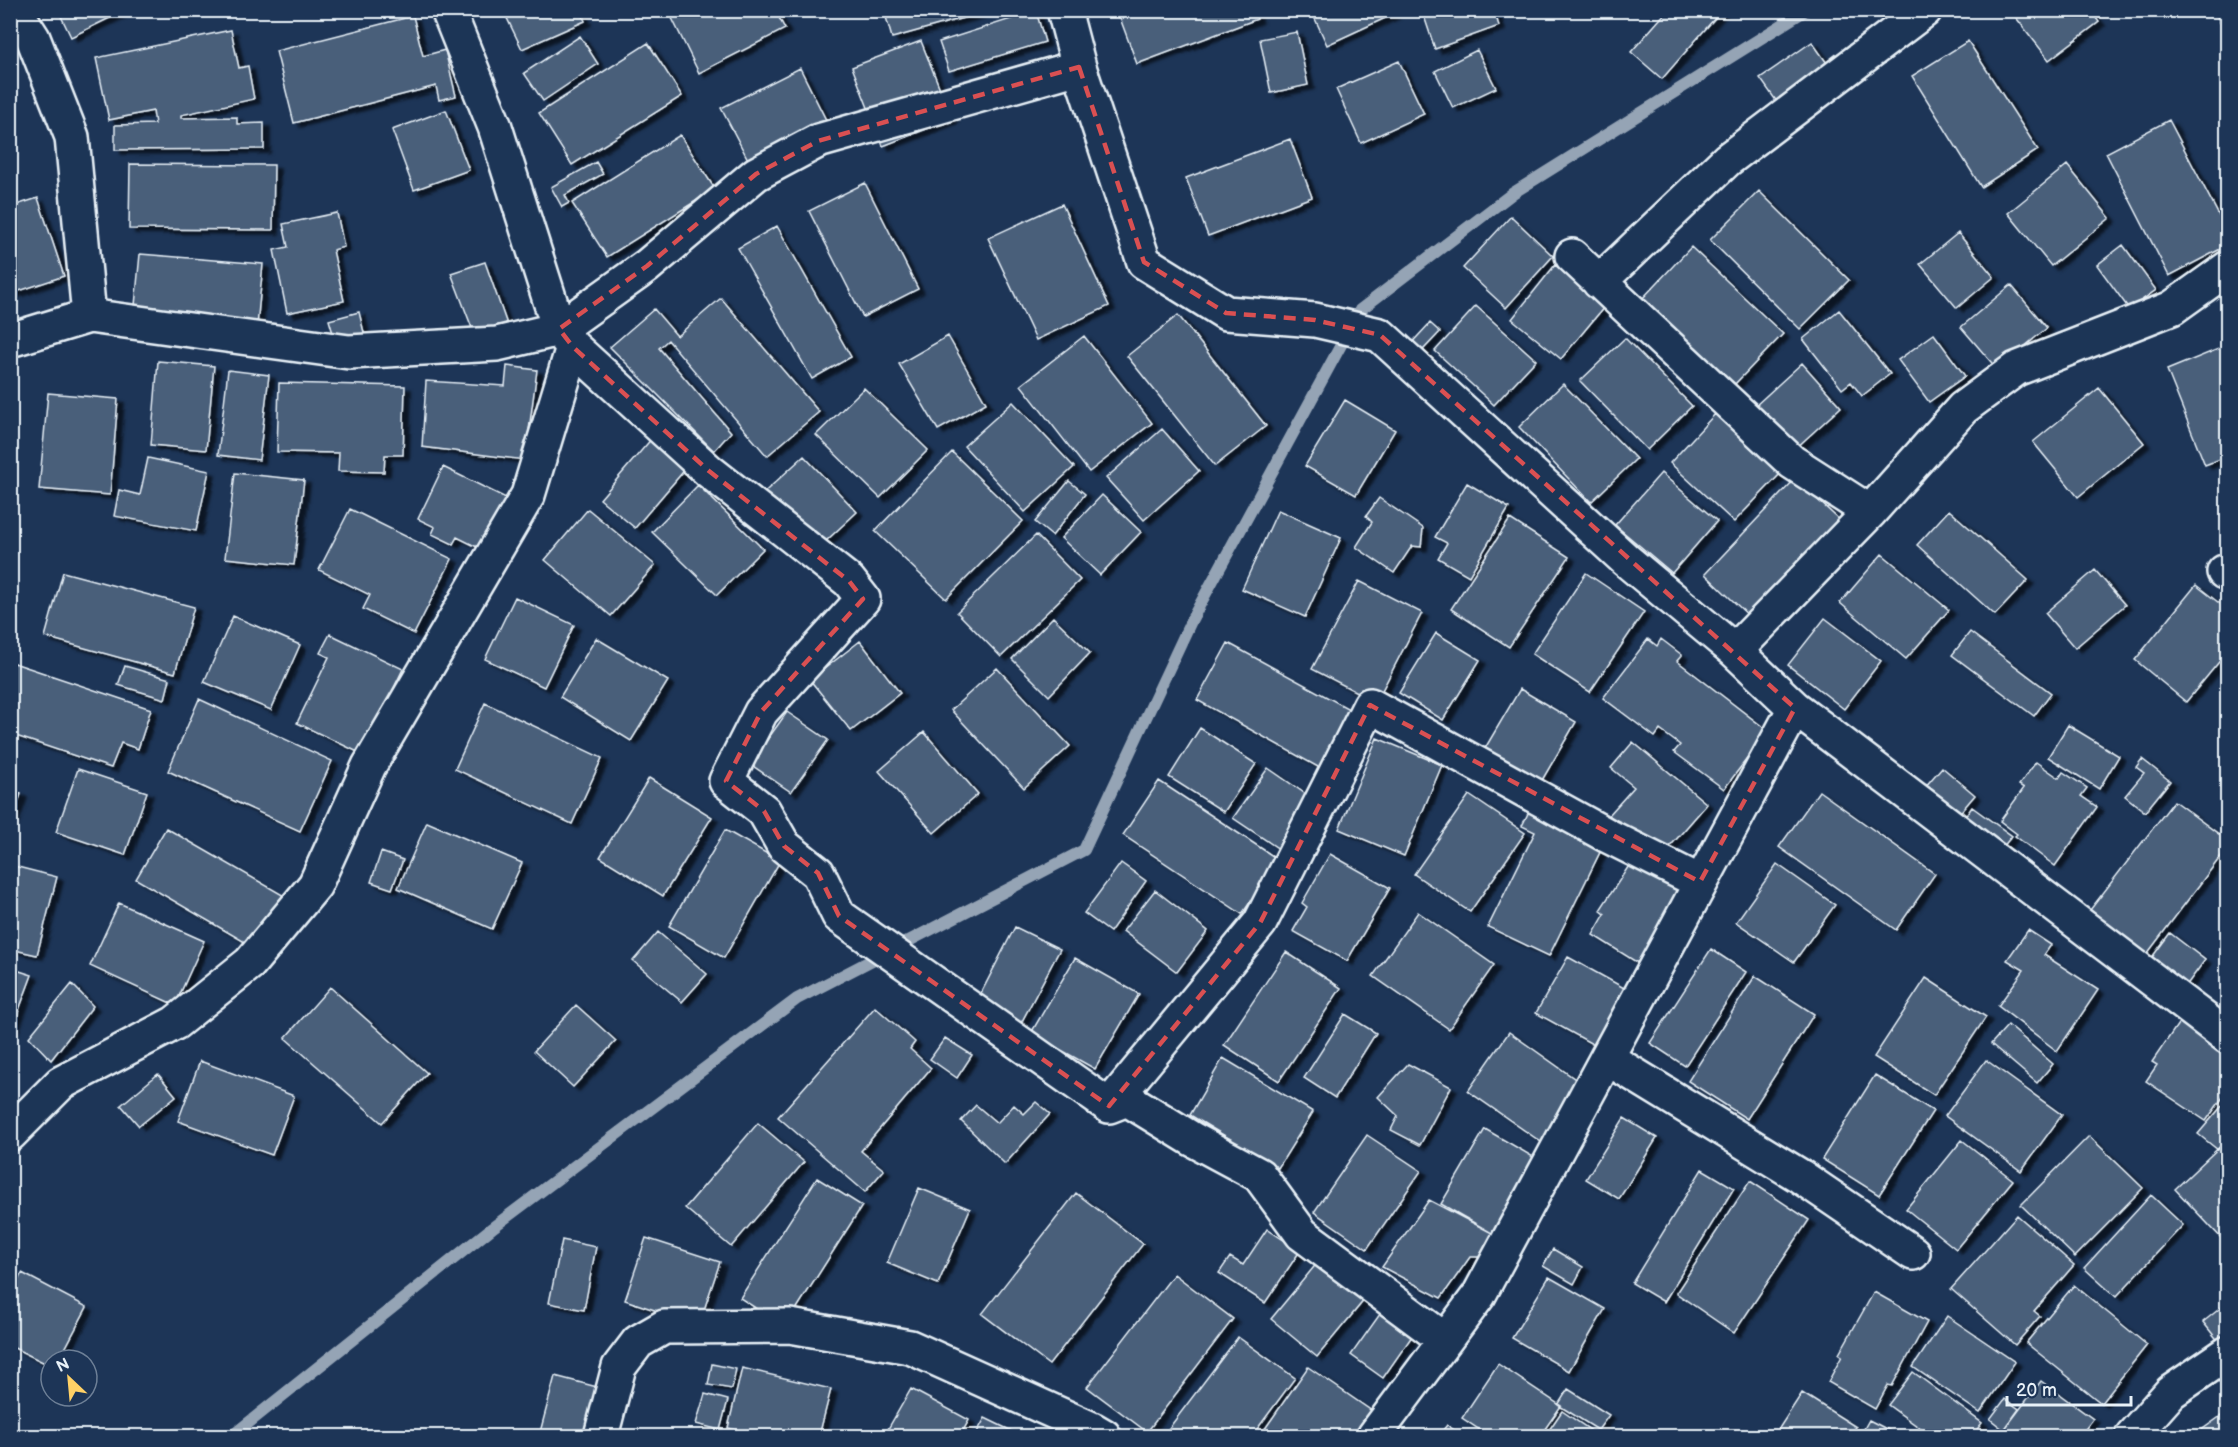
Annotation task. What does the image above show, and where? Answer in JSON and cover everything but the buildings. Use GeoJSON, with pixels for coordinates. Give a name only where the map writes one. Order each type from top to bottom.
{"type":"FeatureCollection","features":[{"type":"Feature","properties":{"kind":"street"},"geometry":{"type":"LineString","coordinates":[[15,10],[33,38],[72,137],[89,316]]}},
{"type":"Feature","properties":{"kind":"street"},"geometry":{"type":"LineString","coordinates":[[448,10],[495,127],[566,338],[709,471],[849,581],[863,599],[761,712],[726,781],[764,811],[784,846],[818,873],[838,916],[1109,1106]]}},
{"type":"Feature","properties":{"kind":"street"},"geometry":{"type":"LineString","coordinates":[[1064,10],[1079,67],[1144,262],[1226,313],[1315,320],[1380,335],[1626,560],[1735,651],[1795,708],[2228,1037]]}},
{"type":"Feature","properties":{"kind":"street"},"geometry":{"type":"LineString","coordinates":[[1599,282],[1727,160],[1925,10]]}},
{"type":"Feature","properties":{"kind":"street"},"geometry":{"type":"LineString","coordinates":[[10,1134],[61,1083],[175,1023],[250,963],[315,885],[369,766],[528,495],[566,338],[756,174],[818,141],[1079,67]]}},
{"type":"Feature","properties":{"kind":"street"},"geometry":{"type":"LineString","coordinates":[[1572,256],[1792,462],[1870,512]]}},
{"type":"Feature","properties":{"kind":"street"},"geometry":{"type":"LineString","coordinates":[[1735,651],[1870,512],[1963,408],[2016,369],[2172,308],[2228,268]]}},
{"type":"Feature","properties":{"kind":"street"},"geometry":{"type":"LineString","coordinates":[[10,340],[89,316],[349,352],[566,338]]}},
{"type":"Feature","properties":{"kind":"street"},"geometry":{"type":"LineString","coordinates":[[1109,1106],[1260,923],[1370,705],[1608,836],[1700,882]]}},
{"type":"Feature","properties":{"kind":"street"},"geometry":{"type":"LineString","coordinates":[[1374,1437],[1479,1295],[1795,708]]}},
{"type":"Feature","properties":{"kind":"street"},"geometry":{"type":"LineString","coordinates":[[1607,1058],[1800,1176],[1913,1253]]}},
{"type":"Feature","properties":{"kind":"street"},"geometry":{"type":"LineString","coordinates":[[1109,1106],[1127,1099],[1192,1139],[1259,1175],[1302,1234],[1445,1340]]}},
{"type":"Feature","properties":{"kind":"street"},"geometry":{"type":"LineString","coordinates":[[601,1437],[619,1367],[638,1342],[663,1327],[779,1326],[910,1347],[1092,1429],[1104,1437]]}},
{"type":"Feature","properties":{"kind":"street"},"geometry":{"type":"LineString","coordinates":[[2132,1437],[2171,1392],[2228,1353]]}},
{"type":"Feature","properties":{"kind":"highlighted area"},"geometry":{"type":"Polygon","coordinates":[[[1079,67],[1144,262],[1226,313],[1315,320],[1380,335],[1795,708],[1700,882],[1370,705],[1260,923],[1109,1106],[839,916],[818,873],[784,846],[764,811],[726,781],[761,712],[863,599],[849,581],[709,471],[573,347],[559,329],[647,266],[756,174],[818,141],[1079,67]]]}},
{"type":"Feature","properties":{"kind":"waterway"},"geometry":{"type":"LineString","coordinates":[[232,1436],[492,1228],[797,999],[1084,850],[1192,619],[1360,310],[1513,193],[1806,10]]}}]}
